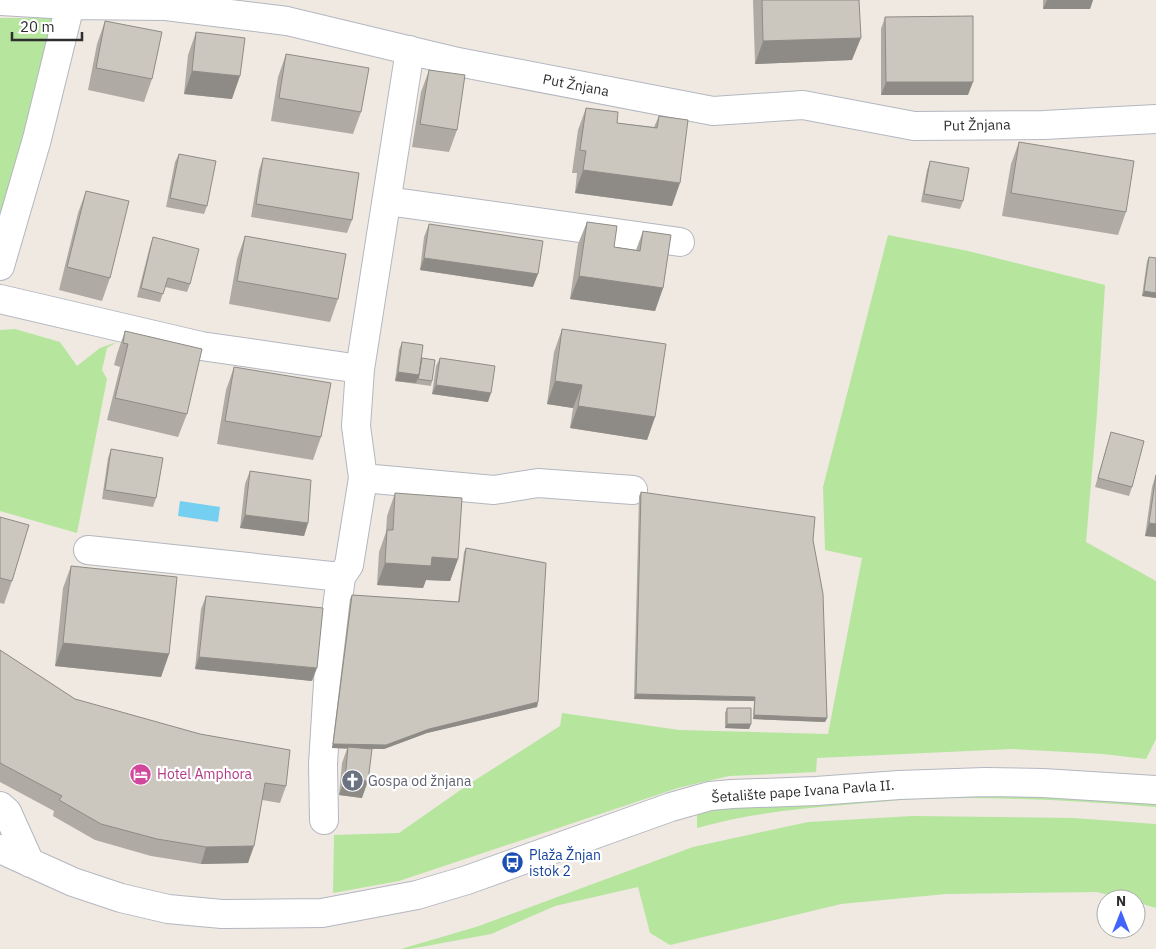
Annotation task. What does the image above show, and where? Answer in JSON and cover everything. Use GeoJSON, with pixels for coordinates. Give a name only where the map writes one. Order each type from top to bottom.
{"type":"FeatureCollection","features":[{"type":"Feature","properties":{"kind":"street","name":"Put Žnjana"},"geometry":{"type":"LineString","coordinates":[[0,1],[70,5],[173,3],[287,21],[458,62],[713,111],[803,105],[914,126],[1044,125],[1156,119]]}},
{"type":"Feature","properties":{"kind":"street"},"geometry":{"type":"LineString","coordinates":[[0,266],[37,139],[70,5]]}},
{"type":"Feature","properties":{"kind":"street"},"geometry":{"type":"LineString","coordinates":[[324,820],[323,764],[329,667],[341,577],[348,565],[363,478],[356,426],[360,369],[410,50]]}},
{"type":"Feature","properties":{"kind":"street"},"geometry":{"type":"LineString","coordinates":[[387,201],[680,242]]}},
{"type":"Feature","properties":{"kind":"street"},"geometry":{"type":"LineString","coordinates":[[0,299],[201,346],[360,369]]}},
{"type":"Feature","properties":{"kind":"street"},"geometry":{"type":"LineString","coordinates":[[363,478],[494,490],[538,483],[633,490]]}},
{"type":"Feature","properties":{"kind":"street"},"geometry":{"type":"LineString","coordinates":[[88,550],[341,577]]}},
{"type":"Feature","properties":{"kind":"street","name":"Šetalište pape Ivana Pavla II."},"geometry":{"type":"LineString","coordinates":[[0,849],[73,882],[113,896],[168,909],[222,914],[322,913],[409,897],[467,880],[671,807],[710,796],[816,791],[899,784],[985,782],[1043,783],[1156,790]]}},
{"type":"Feature","properties":{"kind":"street"},"geometry":{"type":"LineString","coordinates":[[0,806],[7,812],[30,864]]}},
{"type":"Feature","properties":{"kind":"green space"},"geometry":{"type":"Polygon","coordinates":[[[0,18],[58,18],[0,233],[0,18]]]}},
{"type":"Feature","properties":{"kind":"green space"},"geometry":{"type":"Polygon","coordinates":[[[888,235],[968,251],[1105,285],[1097,414],[1086,542],[1156,581],[1156,739],[1146,759],[1103,754],[1012,749],[817,758],[816,772],[729,776],[678,788],[399,881],[333,893],[334,835],[399,833],[469,784],[560,726],[562,713],[679,730],[828,734],[862,558],[825,550],[823,487],[888,235]]]}},
{"type":"Feature","properties":{"kind":"green space"},"geometry":{"type":"Polygon","coordinates":[[[15,329],[60,342],[77,366],[100,348],[117,342],[107,348],[102,370],[107,379],[77,533],[0,511],[0,330],[15,329]]]}},
{"type":"Feature","properties":{"kind":"green space"},"geometry":{"type":"Polygon","coordinates":[[[1023,794],[1156,803],[1156,807],[979,798],[920,799],[789,810],[733,819],[697,828],[697,812],[738,807],[860,798],[1023,794]]]}},
{"type":"Feature","properties":{"kind":"green space"},"geometry":{"type":"Polygon","coordinates":[[[913,816],[1073,818],[1156,824],[1156,908],[1146,905],[1146,889],[1096,889],[1096,892],[946,894],[841,904],[670,945],[650,933],[638,887],[555,906],[491,934],[401,949],[479,926],[693,847],[808,822],[913,816]]]}},
{"type":"Feature","properties":{"kind":"water"},"geometry":{"type":"Polygon","coordinates":[[[180,501],[220,507],[218,522],[178,516],[180,501]]]}},
{"type":"Feature","properties":{"kind":"building"},"geometry":{"type":"Polygon","coordinates":[[[762,0],[859,0],[861,38],[763,41],[762,0]]]}},
{"type":"Feature","properties":{"kind":"building"},"geometry":{"type":"Polygon","coordinates":[[[973,16],[973,82],[886,82],[885,17],[973,16]]]}},
{"type":"Feature","properties":{"kind":"building"},"geometry":{"type":"Polygon","coordinates":[[[105,21],[162,32],[152,79],[96,68],[105,21]]]}},
{"type":"Feature","properties":{"kind":"building"},"geometry":{"type":"Polygon","coordinates":[[[196,32],[245,38],[240,76],[192,71],[196,32]]]}},
{"type":"Feature","properties":{"kind":"building"},"geometry":{"type":"Polygon","coordinates":[[[286,54],[369,68],[361,112],[279,98],[286,54]]]}},
{"type":"Feature","properties":{"kind":"building"},"geometry":{"type":"Polygon","coordinates":[[[429,70],[465,75],[457,130],[420,124],[429,70]]]}},
{"type":"Feature","properties":{"kind":"building"},"geometry":{"type":"Polygon","coordinates":[[[586,108],[618,112],[617,123],[657,128],[659,116],[688,120],[680,183],[583,170],[586,151],[580,150],[586,108]]]}},
{"type":"Feature","properties":{"kind":"building"},"geometry":{"type":"Polygon","coordinates":[[[1019,142],[1134,161],[1126,212],[1011,193],[1019,142]]]}},
{"type":"Feature","properties":{"kind":"building"},"geometry":{"type":"Polygon","coordinates":[[[179,154],[216,161],[207,206],[170,198],[179,154]]]}},
{"type":"Feature","properties":{"kind":"building"},"geometry":{"type":"Polygon","coordinates":[[[263,158],[359,173],[352,220],[256,204],[263,158]]]}},
{"type":"Feature","properties":{"kind":"building"},"geometry":{"type":"Polygon","coordinates":[[[930,161],[969,168],[963,201],[924,194],[930,161]]]}},
{"type":"Feature","properties":{"kind":"building"},"geometry":{"type":"Polygon","coordinates":[[[86,191],[129,201],[110,278],[67,267],[86,191]]]}},
{"type":"Feature","properties":{"kind":"building"},"geometry":{"type":"Polygon","coordinates":[[[587,222],[617,226],[614,247],[640,251],[643,231],[671,235],[663,288],[579,276],[587,222]]]}},
{"type":"Feature","properties":{"kind":"building"},"geometry":{"type":"Polygon","coordinates":[[[429,224],[543,241],[538,274],[424,258],[429,224]]]}},
{"type":"Feature","properties":{"kind":"building"},"geometry":{"type":"Polygon","coordinates":[[[245,236],[346,254],[338,299],[237,281],[245,236]]]}},
{"type":"Feature","properties":{"kind":"building"},"geometry":{"type":"Polygon","coordinates":[[[153,237],[199,249],[190,284],[168,278],[163,294],[141,288],[153,237]]]}},
{"type":"Feature","properties":{"kind":"building"},"geometry":{"type":"Polygon","coordinates":[[[1149,257],[1156,258],[1156,293],[1144,291],[1149,257]]]}},
{"type":"Feature","properties":{"kind":"building"},"geometry":{"type":"Polygon","coordinates":[[[562,329],[666,344],[655,417],[578,406],[582,385],[555,381],[562,329]]]}},
{"type":"Feature","properties":{"kind":"building"},"geometry":{"type":"Polygon","coordinates":[[[125,331],[202,349],[187,414],[115,398],[128,344],[123,343],[125,331]]]}},
{"type":"Feature","properties":{"kind":"building"},"geometry":{"type":"Polygon","coordinates":[[[402,342],[423,345],[419,375],[398,372],[402,342]]]}},
{"type":"Feature","properties":{"kind":"building"},"geometry":{"type":"Polygon","coordinates":[[[422,358],[435,360],[432,381],[418,379],[422,358]]]}},
{"type":"Feature","properties":{"kind":"building"},"geometry":{"type":"Polygon","coordinates":[[[440,358],[495,366],[491,393],[436,385],[440,358]]]}},
{"type":"Feature","properties":{"kind":"building"},"geometry":{"type":"Polygon","coordinates":[[[234,367],[331,383],[321,437],[225,421],[234,367]]]}},
{"type":"Feature","properties":{"kind":"building"},"geometry":{"type":"Polygon","coordinates":[[[1111,432],[1144,441],[1132,487],[1098,478],[1111,432]]]}},
{"type":"Feature","properties":{"kind":"building"},"geometry":{"type":"Polygon","coordinates":[[[111,449],[163,458],[156,498],[105,490],[111,449]]]}},
{"type":"Feature","properties":{"kind":"building"},"geometry":{"type":"Polygon","coordinates":[[[250,471],[311,480],[308,523],[245,515],[250,471]]]}},
{"type":"Feature","properties":{"kind":"building"},"geometry":{"type":"Polygon","coordinates":[[[1156,475],[1156,524],[1149,523],[1156,475]]]}},
{"type":"Feature","properties":{"kind":"building"},"geometry":{"type":"Polygon","coordinates":[[[641,492],[815,517],[813,540],[823,594],[827,718],[754,715],[755,697],[636,694],[641,492]]]}},
{"type":"Feature","properties":{"kind":"building"},"geometry":{"type":"Polygon","coordinates":[[[395,493],[462,498],[458,559],[432,557],[431,566],[385,563],[387,530],[393,530],[395,493]]]}},
{"type":"Feature","properties":{"kind":"building"},"geometry":{"type":"Polygon","coordinates":[[[0,517],[29,525],[12,581],[0,578],[0,517]]]}},
{"type":"Feature","properties":{"kind":"building"},"geometry":{"type":"Polygon","coordinates":[[[466,548],[546,563],[538,702],[429,729],[386,745],[333,744],[352,595],[459,602],[466,548]]]}},
{"type":"Feature","properties":{"kind":"building"},"geometry":{"type":"Polygon","coordinates":[[[71,566],[177,577],[169,654],[63,643],[71,566]]]}},
{"type":"Feature","properties":{"kind":"building"},"geometry":{"type":"Polygon","coordinates":[[[206,596],[323,608],[317,668],[199,657],[206,596]]]}},
{"type":"Feature","properties":{"kind":"building","name":"Hotel Amphora"},"geometry":{"type":"Polygon","coordinates":[[[0,650],[75,699],[200,734],[290,750],[286,786],[265,783],[254,846],[206,847],[157,839],[101,824],[59,800],[62,796],[0,763],[0,650]]]}},
{"type":"Feature","properties":{"kind":"building"},"geometry":{"type":"Polygon","coordinates":[[[727,708],[751,708],[751,724],[727,724],[727,708]]]}},
{"type":"Feature","properties":{"kind":"building"},"geometry":{"type":"Polygon","coordinates":[[[348,747],[372,749],[368,781],[345,779],[348,747]]]}},
{"type":"Feature","properties":{"kind":"place","name":"Hotel Amphora"},"geometry":{"type":"Point","coordinates":[141,774]}},
{"type":"Feature","properties":{"kind":"place","name":"Gospa od žnjana"},"geometry":{"type":"Point","coordinates":[352,781]}},
{"type":"Feature","properties":{"kind":"place","name":"Plaža Žnjan istok 2"},"geometry":{"type":"Point","coordinates":[513,863]}}]}
